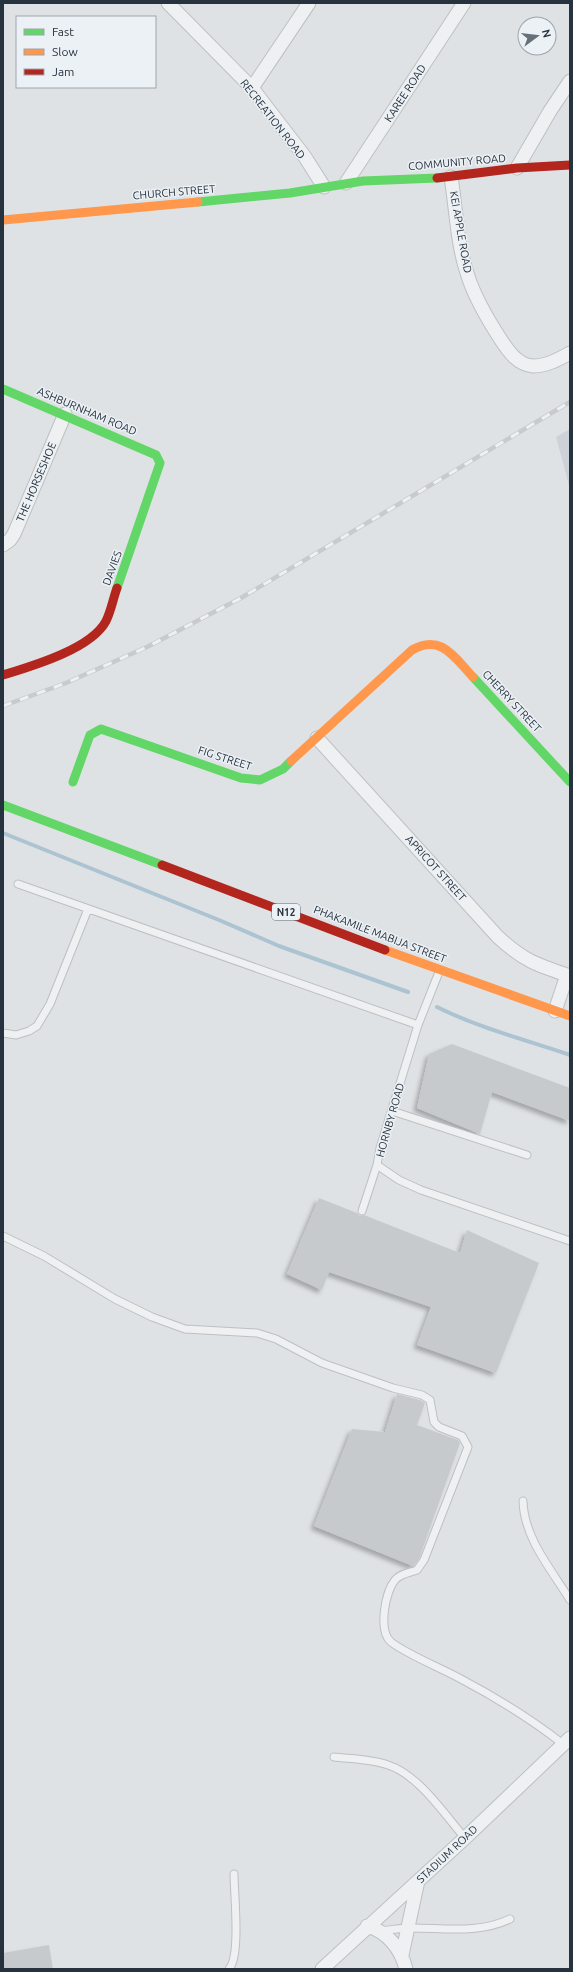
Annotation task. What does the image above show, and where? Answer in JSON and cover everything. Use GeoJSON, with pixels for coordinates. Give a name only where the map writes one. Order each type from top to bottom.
{"type":"FeatureCollection","features":[{"type":"Feature","properties":{"kind":"main road","name":"COMMUNITY ROAD"},"geometry":{"type":"LineString","coordinates":[[346,183],[451,176],[517,168],[570,165]]}},
{"type":"Feature","properties":{"kind":"main road","name":"CHURCH STREET"},"geometry":{"type":"LineString","coordinates":[[3,220],[290,193],[346,183]]}},
{"type":"Feature","properties":{"kind":"main road","name":"ASHBURNHAM ROAD"},"geometry":{"type":"LineString","coordinates":[[3,389],[150,451],[159,459]]}},
{"type":"Feature","properties":{"kind":"main road","name":"DAVIES"},"geometry":{"type":"LineString","coordinates":[[3,675],[86,641],[101,629],[106,620],[158,473],[160,463],[159,459]]}},
{"type":"Feature","properties":{"kind":"main road","name":"FIG STREET"},"geometry":{"type":"LineString","coordinates":[[73,782],[90,735],[101,729],[241,778],[260,780],[284,768],[412,650],[421,644],[432,643]]}},
{"type":"Feature","properties":{"kind":"main road","name":"CHERRY STREET"},"geometry":{"type":"LineString","coordinates":[[432,643],[451,654],[570,782]]}},
{"type":"Feature","properties":{"kind":"main road","name":"PHAKAMILE MABIJA STREET"},"geometry":{"type":"LineString","coordinates":[[3,805],[439,970],[570,1016]]}},
{"type":"Feature","properties":{"kind":"street","name":"RECREATION ROAD"},"geometry":{"type":"LineString","coordinates":[[168,3],[252,88],[305,157],[324,186]]}},
{"type":"Feature","properties":{"kind":"street"},"geometry":{"type":"LineString","coordinates":[[252,88],[309,3]]}},
{"type":"Feature","properties":{"kind":"street","name":"KAREE ROAD"},"geometry":{"type":"LineString","coordinates":[[346,183],[464,3]]}},
{"type":"Feature","properties":{"kind":"street"},"geometry":{"type":"LineString","coordinates":[[517,168],[570,80]]}},
{"type":"Feature","properties":{"kind":"street","name":"KEI APPLE ROAD"},"geometry":{"type":"LineString","coordinates":[[451,176],[466,272],[474,292],[497,333],[515,359],[524,364],[533,366],[555,362],[570,352]]}},
{"type":"Feature","properties":{"kind":"street","name":"THE HORSESHOE"},"geometry":{"type":"LineString","coordinates":[[3,545],[10,540],[14,534],[65,414]]}},
{"type":"Feature","properties":{"kind":"street","name":"APRICOT STREET"},"geometry":{"type":"LineString","coordinates":[[317,738],[511,950],[535,965],[569,976]]}},
{"type":"Feature","properties":{"kind":"street"},"geometry":{"type":"LineString","coordinates":[[555,1011],[569,976]]}},
{"type":"Feature","properties":{"kind":"street","name":"STADIUM ROAD"},"geometry":{"type":"LineString","coordinates":[[322,1969],[372,1929],[418,1881],[567,1740]]}},
{"type":"Feature","properties":{"kind":"street"},"geometry":{"type":"LineString","coordinates":[[402,1955],[418,1881]]}},
{"type":"Feature","properties":{"kind":"street"},"geometry":{"type":"LineString","coordinates":[[372,1929],[394,1944],[402,1955],[406,1969]]}},
{"type":"Feature","properties":{"kind":"lane"},"geometry":{"type":"LineString","coordinates":[[18,884],[418,1025]]}},
{"type":"Feature","properties":{"kind":"lane"},"geometry":{"type":"LineString","coordinates":[[3,1032],[16,1035],[29,1031],[37,1026],[50,1004],[88,909]]}},
{"type":"Feature","properties":{"kind":"lane","name":"HORNBY ROAD"},"geometry":{"type":"LineString","coordinates":[[439,970],[418,1025],[377,1165],[399,1180],[415,1188],[570,1241]]}},
{"type":"Feature","properties":{"kind":"lane"},"geometry":{"type":"LineString","coordinates":[[392,1111],[527,1155]]}},
{"type":"Feature","properties":{"kind":"lane"},"geometry":{"type":"LineString","coordinates":[[362,1211],[377,1165]]}},
{"type":"Feature","properties":{"kind":"lane"},"geometry":{"type":"LineString","coordinates":[[3,1236],[44,1256],[115,1299],[152,1317],[185,1329],[238,1331],[264,1335],[276,1339],[322,1363],[393,1388],[422,1395],[430,1400],[434,1422],[439,1427],[462,1436],[468,1447],[424,1560],[417,1570],[402,1574],[394,1580],[383,1618],[383,1628],[386,1636],[391,1642],[502,1702],[567,1740]]}},
{"type":"Feature","properties":{"kind":"lane"},"geometry":{"type":"LineString","coordinates":[[523,1500],[525,1519],[533,1539],[570,1600]]}},
{"type":"Feature","properties":{"kind":"lane"},"geometry":{"type":"LineString","coordinates":[[334,1757],[374,1761],[402,1771],[417,1783],[465,1838]]}},
{"type":"Feature","properties":{"kind":"lane"},"geometry":{"type":"LineString","coordinates":[[229,1969],[232,1966],[236,1948],[234,1874]]}},
{"type":"Feature","properties":{"kind":"lane"},"geometry":{"type":"LineString","coordinates":[[372,1929],[490,1927],[510,1919]]}},
{"type":"Feature","properties":{"kind":"shaded area"},"geometry":{"type":"Polygon","coordinates":[[[570,429],[570,489],[556,437],[570,429]]]}},
{"type":"Feature","properties":{"kind":"building"},"geometry":{"type":"Polygon","coordinates":[[[452,1044],[570,1088],[570,1121],[492,1092],[480,1134],[417,1108],[429,1054],[452,1044]]]}},
{"type":"Feature","properties":{"kind":"building"},"geometry":{"type":"Polygon","coordinates":[[[319,1198],[357,1213],[360,1216],[364,1215],[460,1253],[467,1230],[539,1263],[496,1373],[417,1345],[431,1307],[329,1272],[322,1290],[287,1274],[319,1198]]]}},
{"type":"Feature","properties":{"kind":"building"},"geometry":{"type":"Polygon","coordinates":[[[397,1394],[420,1400],[425,1403],[417,1425],[458,1440],[460,1443],[419,1559],[413,1566],[314,1526],[352,1429],[385,1432],[397,1394]]]}},
{"type":"Feature","properties":{"kind":"building"},"geometry":{"type":"Polygon","coordinates":[[[49,1945],[53,1969],[3,1969],[3,1953],[49,1945]]]}},
{"type":"Feature","properties":{"kind":"waterway"},"geometry":{"type":"LineString","coordinates":[[3,833],[219,920],[279,946],[408,992]]}},
{"type":"Feature","properties":{"kind":"waterway"},"geometry":{"type":"LineString","coordinates":[[437,1007],[469,1021],[570,1055]]}},
{"type":"Feature","properties":{"kind":"railway"},"geometry":{"type":"LineString","coordinates":[[3,706],[66,683],[147,647],[241,598],[570,402]]}},
{"type":"Feature","properties":{"kind":"traffic: fast"},"geometry":{"type":"LineString","coordinates":[[198,202],[290,193],[363,181],[437,178]]}},
{"type":"Feature","properties":{"kind":"traffic: fast"},"geometry":{"type":"LineString","coordinates":[[3,389],[156,455],[160,463],[117,588]]}},
{"type":"Feature","properties":{"kind":"traffic: fast"},"geometry":{"type":"LineString","coordinates":[[473,677],[570,782]]}},
{"type":"Feature","properties":{"kind":"traffic: fast"},"geometry":{"type":"LineString","coordinates":[[73,782],[90,735],[101,729],[241,778],[260,780],[283,769],[291,761]]}},
{"type":"Feature","properties":{"kind":"traffic: fast"},"geometry":{"type":"LineString","coordinates":[[3,805],[162,865]]}},
{"type":"Feature","properties":{"kind":"traffic: slow"},"geometry":{"type":"LineString","coordinates":[[3,220],[198,202]]}},
{"type":"Feature","properties":{"kind":"traffic: slow"},"geometry":{"type":"LineString","coordinates":[[291,761],[412,650],[431,644],[439,646],[447,650],[473,677]]}},
{"type":"Feature","properties":{"kind":"traffic: slow"},"geometry":{"type":"LineString","coordinates":[[385,950],[570,1016]]}},
{"type":"Feature","properties":{"kind":"traffic: jam"},"geometry":{"type":"LineString","coordinates":[[437,178],[517,168],[570,165]]}},
{"type":"Feature","properties":{"kind":"traffic: jam"},"geometry":{"type":"LineString","coordinates":[[3,675],[60,655],[88,640],[106,621],[117,588]]}},
{"type":"Feature","properties":{"kind":"traffic: jam"},"geometry":{"type":"LineString","coordinates":[[162,865],[385,950]]}}]}
